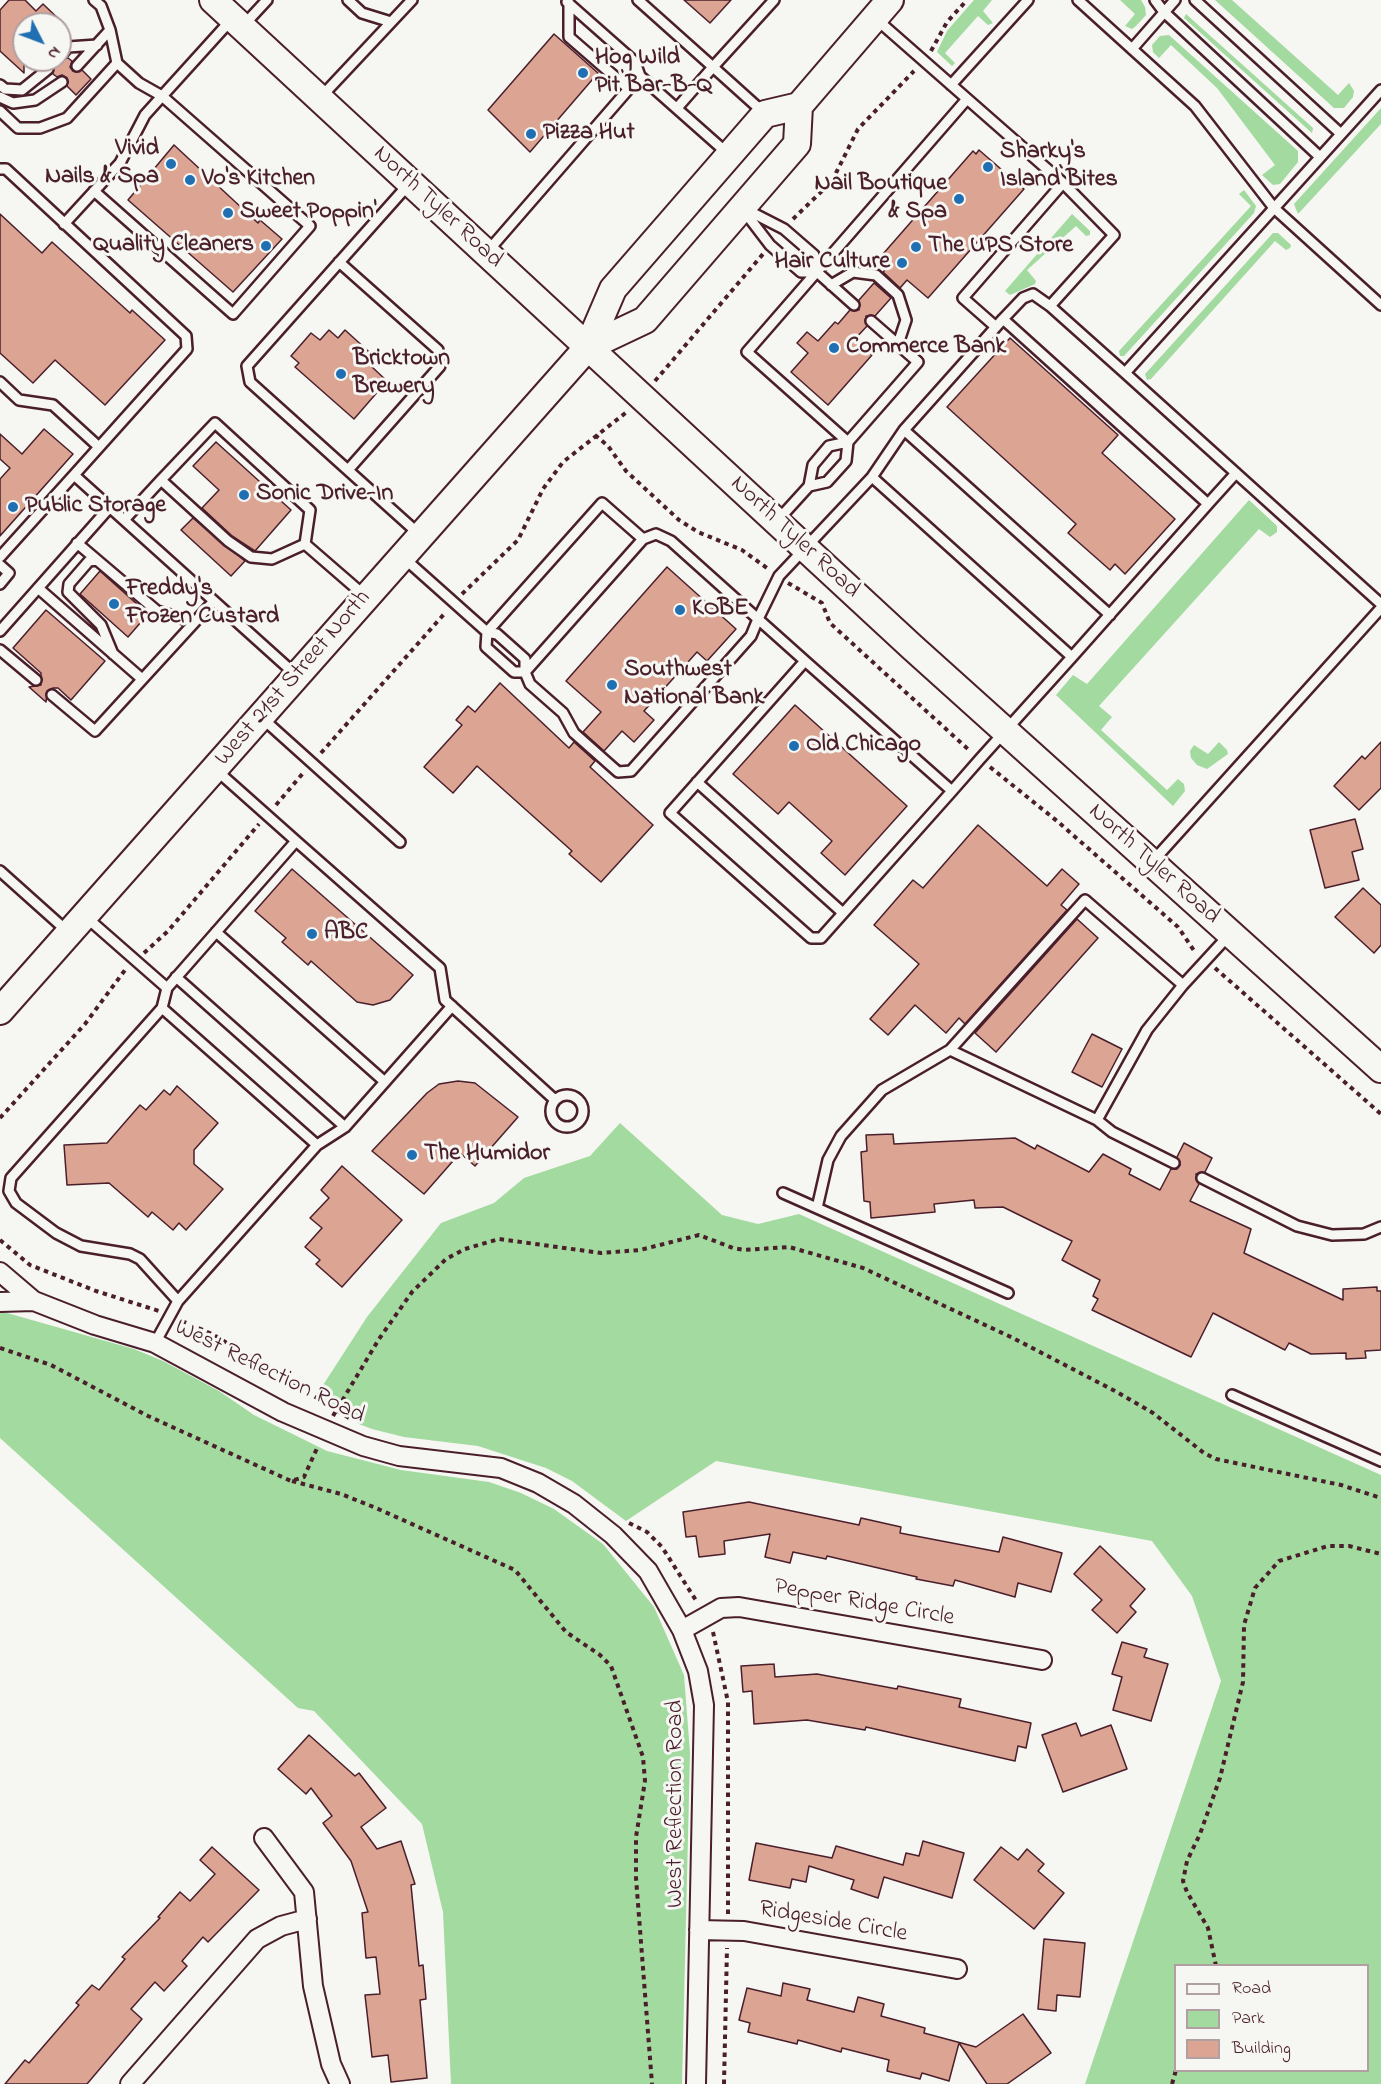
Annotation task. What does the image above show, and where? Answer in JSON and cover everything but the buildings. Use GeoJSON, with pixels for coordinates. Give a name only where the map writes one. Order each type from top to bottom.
{"type":"FeatureCollection","features":[{"type":"Feature","properties":{"kind":"main road","name":"North Tyler Road"},"geometry":{"type":"LineString","coordinates":[[213,0],[807,550],[1229,934],[1381,1069]]}},
{"type":"Feature","properties":{"kind":"main road"},"geometry":{"type":"LineString","coordinates":[[765,114],[799,106],[882,9]]}},
{"type":"Feature","properties":{"kind":"main road","name":"West 21st Street North"},"geometry":{"type":"LineString","coordinates":[[588,347],[645,320],[797,144],[799,106]]}},
{"type":"Feature","properties":{"kind":"main road","name":"West 21st Street North"},"geometry":{"type":"LineString","coordinates":[[0,1011],[588,347],[613,289],[765,114]]}},
{"type":"Feature","properties":{"kind":"street","name":"West Reflection Road"},"geometry":{"type":"LineString","coordinates":[[0,1272],[34,1301],[95,1325],[155,1343],[283,1412],[363,1446],[390,1453],[501,1468],[538,1483],[574,1504],[613,1535],[648,1571],[682,1630],[698,1671],[704,1705],[696,2084]]}},
{"type":"Feature","properties":{"kind":"street","name":"West Reflection Road"},"geometry":{"type":"LineString","coordinates":[[0,1302],[34,1301]]}},
{"type":"Feature","properties":{"kind":"street","name":"Pepper Ridge Circle"},"geometry":{"type":"LineString","coordinates":[[682,1630],[721,1608],[739,1607],[1042,1660]]}},
{"type":"Feature","properties":{"kind":"street"},"geometry":{"type":"LineString","coordinates":[[264,1838],[304,1892],[313,1986],[331,2064],[340,2084]]}},
{"type":"Feature","properties":{"kind":"street"},"geometry":{"type":"LineString","coordinates":[[130,2084],[256,1939],[281,1926],[307,1919]]}},
{"type":"Feature","properties":{"kind":"street","name":"Ridgeside Circle"},"geometry":{"type":"LineString","coordinates":[[699,1930],[744,1931],[957,1969]]}},
{"type":"Feature","properties":{"kind":"lane"},"geometry":{"type":"LineString","coordinates":[[94,0],[101,6],[110,30],[117,63],[139,83],[162,96],[310,226],[233,314],[94,191]]}},
{"type":"Feature","properties":{"kind":"lane"},"geometry":{"type":"LineString","coordinates":[[64,224],[120,163],[145,115],[162,96],[237,23],[267,0]]}},
{"type":"Feature","properties":{"kind":"lane"},"geometry":{"type":"LineString","coordinates":[[348,0],[362,13],[391,22]]}},
{"type":"Feature","properties":{"kind":"lane"},"geometry":{"type":"LineString","coordinates":[[320,99],[412,0]]}},
{"type":"Feature","properties":{"kind":"lane"},"geometry":{"type":"LineString","coordinates":[[638,0],[765,114]]}},
{"type":"Feature","properties":{"kind":"lane"},"geometry":{"type":"LineString","coordinates":[[677,108],[774,0]]}},
{"type":"Feature","properties":{"kind":"lane"},"geometry":{"type":"LineString","coordinates":[[951,85],[1028,0]]}},
{"type":"Feature","properties":{"kind":"lane"},"geometry":{"type":"LineString","coordinates":[[1078,0],[1195,106],[1274,208],[1381,305]]}},
{"type":"Feature","properties":{"kind":"lane"},"geometry":{"type":"LineString","coordinates":[[1155,0],[1164,12],[1320,157]]}},
{"type":"Feature","properties":{"kind":"lane"},"geometry":{"type":"LineString","coordinates":[[1132,49],[1175,0]]}},
{"type":"Feature","properties":{"kind":"lane"},"geometry":{"type":"LineString","coordinates":[[1195,0],[1341,134]]}},
{"type":"Feature","properties":{"kind":"lane"},"geometry":{"type":"LineString","coordinates":[[567,2],[635,62],[640,76],[729,155]]}},
{"type":"Feature","properties":{"kind":"lane"},"geometry":{"type":"LineString","coordinates":[[567,2],[569,37],[628,89]]}},
{"type":"Feature","properties":{"kind":"lane"},"geometry":{"type":"LineString","coordinates":[[882,9],[924,61],[1063,183],[1114,235],[1050,306]]}},
{"type":"Feature","properties":{"kind":"lane"},"geometry":{"type":"LineString","coordinates":[[77,66],[110,30]]}},
{"type":"Feature","properties":{"kind":"lane"},"geometry":{"type":"LineString","coordinates":[[72,47],[97,45]]}},
{"type":"Feature","properties":{"kind":"lane"},"geometry":{"type":"LineString","coordinates":[[0,111],[18,128],[40,128],[67,118],[117,63]]}},
{"type":"Feature","properties":{"kind":"lane"},"geometry":{"type":"LineString","coordinates":[[0,85],[5,89],[22,90],[44,72]]}},
{"type":"Feature","properties":{"kind":"lane"},"geometry":{"type":"LineString","coordinates":[[487,253],[640,76]]}},
{"type":"Feature","properties":{"kind":"lane"},"geometry":{"type":"LineString","coordinates":[[0,97],[13,103],[35,100],[62,82]]}},
{"type":"Feature","properties":{"kind":"lane"},"geometry":{"type":"LineString","coordinates":[[1125,374],[1381,90]]}},
{"type":"Feature","properties":{"kind":"lane"},"geometry":{"type":"LineString","coordinates":[[848,442],[747,352],[968,99]]}},
{"type":"Feature","properties":{"kind":"lane"},"geometry":{"type":"LineString","coordinates":[[0,169],[6,169],[186,336],[187,349],[0,557]]}},
{"type":"Feature","properties":{"kind":"lane"},"geometry":{"type":"LineString","coordinates":[[410,183],[247,366],[250,382],[421,535]]}},
{"type":"Feature","properties":{"kind":"lane"},"geometry":{"type":"LineString","coordinates":[[1063,183],[963,298],[1000,323],[1208,504]]}},
{"type":"Feature","properties":{"kind":"lane"},"geometry":{"type":"LineString","coordinates":[[742,208],[784,229],[814,255],[817,273]]}},
{"type":"Feature","properties":{"kind":"lane"},"geometry":{"type":"LineString","coordinates":[[742,208],[770,245],[801,272],[817,273],[854,305]]}},
{"type":"Feature","properties":{"kind":"lane"},"geometry":{"type":"LineString","coordinates":[[339,262],[438,350],[440,366],[348,470]]}},
{"type":"Feature","properties":{"kind":"lane"},"geometry":{"type":"LineString","coordinates":[[831,285],[853,272],[876,275],[898,295],[906,320],[898,344]]}},
{"type":"Feature","properties":{"kind":"lane"},"geometry":{"type":"LineString","coordinates":[[402,557],[487,632],[497,634],[525,659],[525,672],[530,684],[563,713],[574,733],[618,772],[631,771],[751,636],[778,576],[807,550],[872,477],[904,430],[1000,323],[1023,298],[1033,294],[1050,306],[1381,606],[1151,863]]}},
{"type":"Feature","properties":{"kind":"lane"},"geometry":{"type":"LineString","coordinates":[[809,486],[827,482],[846,460],[848,442],[918,362],[871,321]]}},
{"type":"Feature","properties":{"kind":"lane"},"geometry":{"type":"LineString","coordinates":[[0,382],[19,400],[52,405],[99,447]]}},
{"type":"Feature","properties":{"kind":"lane"},"geometry":{"type":"LineString","coordinates":[[124,520],[215,423],[310,510],[305,544]]}},
{"type":"Feature","properties":{"kind":"lane"},"geometry":{"type":"LineString","coordinates":[[904,430],[1110,615]]}},
{"type":"Feature","properties":{"kind":"lane"},"geometry":{"type":"LineString","coordinates":[[777,522],[809,486],[813,465],[829,446],[848,442]]}},
{"type":"Feature","properties":{"kind":"lane"},"geometry":{"type":"LineString","coordinates":[[805,661],[670,813],[810,938],[821,938],[1236,473]]}},
{"type":"Feature","properties":{"kind":"lane"},"geometry":{"type":"LineString","coordinates":[[74,475],[297,676]]}},
{"type":"Feature","properties":{"kind":"lane"},"geometry":{"type":"LineString","coordinates":[[872,477],[1072,657]]}},
{"type":"Feature","properties":{"kind":"lane"},"geometry":{"type":"LineString","coordinates":[[161,480],[228,541],[251,557],[272,559],[305,544]]}},
{"type":"Feature","properties":{"kind":"lane"},"geometry":{"type":"LineString","coordinates":[[643,539],[602,503],[487,632],[486,647],[514,672],[525,672],[643,539],[656,534],[671,541],[952,791]]}},
{"type":"Feature","properties":{"kind":"lane"},"geometry":{"type":"LineString","coordinates":[[0,631],[110,507]]}},
{"type":"Feature","properties":{"kind":"lane"},"geometry":{"type":"LineString","coordinates":[[77,543],[157,611],[194,622]]}},
{"type":"Feature","properties":{"kind":"lane"},"geometry":{"type":"LineString","coordinates":[[305,544],[366,597]]}},
{"type":"Feature","properties":{"kind":"lane"},"geometry":{"type":"LineString","coordinates":[[97,560],[89,561],[69,584],[68,592],[101,625],[113,654]]}},
{"type":"Feature","properties":{"kind":"lane"},"geometry":{"type":"LineString","coordinates":[[0,565],[9,573],[0,584]]}},
{"type":"Feature","properties":{"kind":"lane"},"geometry":{"type":"LineString","coordinates":[[38,588],[142,679]]}},
{"type":"Feature","properties":{"kind":"lane"},"geometry":{"type":"LineString","coordinates":[[52,694],[95,731],[214,601]]}},
{"type":"Feature","properties":{"kind":"lane"},"geometry":{"type":"LineString","coordinates":[[0,650],[36,680]]}},
{"type":"Feature","properties":{"kind":"lane"},"geometry":{"type":"LineString","coordinates":[[261,717],[400,842]]}},
{"type":"Feature","properties":{"kind":"lane"},"geometry":{"type":"LineString","coordinates":[[215,769],[440,968],[445,1000],[555,1100]]}},
{"type":"Feature","properties":{"kind":"lane"},"geometry":{"type":"LineString","coordinates":[[697,782],[843,913]]}},
{"type":"Feature","properties":{"kind":"lane"},"geometry":{"type":"LineString","coordinates":[[178,1301],[140,1259],[130,1254],[81,1246],[56,1233],[16,1203],[9,1191],[11,1178],[162,1008],[167,988],[296,841]]}},
{"type":"Feature","properties":{"kind":"lane"},"geometry":{"type":"LineString","coordinates":[[0,872],[77,924],[136,960],[167,988]]}},
{"type":"Feature","properties":{"kind":"lane"},"geometry":{"type":"LineString","coordinates":[[817,1208],[828,1160],[841,1136],[882,1090],[950,1050],[1085,900],[1183,985]]}},
{"type":"Feature","properties":{"kind":"lane"},"geometry":{"type":"LineString","coordinates":[[216,932],[385,1082]]}},
{"type":"Feature","properties":{"kind":"lane"},"geometry":{"type":"LineString","coordinates":[[1097,1120],[1147,1030],[1183,985],[1229,934]]}},
{"type":"Feature","properties":{"kind":"lane"},"geometry":{"type":"LineString","coordinates":[[176,977],[345,1127]]}},
{"type":"Feature","properties":{"kind":"lane"},"geometry":{"type":"LineString","coordinates":[[155,1343],[178,1301],[317,1145],[345,1127],[452,1006]]}},
{"type":"Feature","properties":{"kind":"lane"},"geometry":{"type":"LineString","coordinates":[[162,1008],[317,1145]]}},
{"type":"Feature","properties":{"kind":"lane"},"geometry":{"type":"LineString","coordinates":[[950,1050],[1097,1120],[1112,1132],[1173,1163]]}},
{"type":"Feature","properties":{"kind":"lane"},"geometry":{"type":"LineString","coordinates":[[1202,1178],[1297,1226],[1332,1235],[1364,1234],[1381,1227]]}},
{"type":"Feature","properties":{"kind":"lane"},"geometry":{"type":"LineString","coordinates":[[783,1193],[1008,1293]]}},
{"type":"Feature","properties":{"kind":"lane"},"geometry":{"type":"LineString","coordinates":[[1232,1395],[1381,1461]]}},
{"type":"Feature","properties":{"kind":"path"},"geometry":{"type":"LineString","coordinates":[[784,229],[825,188],[835,175],[858,129],[924,61],[947,22],[967,0]]}},
{"type":"Feature","properties":{"kind":"path"},"geometry":{"type":"LineString","coordinates":[[0,1118],[85,1024],[106,991],[168,931],[312,763],[454,603],[480,574],[518,540],[543,489],[563,462],[595,435],[622,418],[770,245]]}},
{"type":"Feature","properties":{"kind":"path"},"geometry":{"type":"LineString","coordinates":[[291,1481],[304,1477],[325,1429],[379,1339],[412,1292],[446,1259],[465,1249],[499,1239],[601,1253],[640,1250],[699,1235],[744,1250],[789,1247],[862,1268],[1013,1338],[1115,1391],[1153,1413],[1204,1453],[1216,1459],[1341,1485],[1381,1498]]}},
{"type":"Feature","properties":{"kind":"path"},"geometry":{"type":"LineString","coordinates":[[0,1240],[30,1265],[212,1334],[353,1422]]}},
{"type":"Feature","properties":{"kind":"path"},"geometry":{"type":"LineString","coordinates":[[0,1348],[51,1365],[148,1416],[291,1481],[341,1494],[515,1570],[566,1632],[600,1655],[611,1666],[643,1757],[645,1773],[636,1837],[636,1878],[652,2084]]}},
{"type":"Feature","properties":{"kind":"path"},"geometry":{"type":"LineString","coordinates":[[627,1522],[647,1532],[662,1547],[714,1633],[728,1702],[724,2084]]}},
{"type":"Feature","properties":{"kind":"path"},"geometry":{"type":"LineString","coordinates":[[1216,1964],[1208,1928],[1187,1892],[1184,1881],[1187,1861],[1200,1834],[1220,1778],[1242,1682],[1244,1625],[1255,1588],[1279,1561],[1328,1546],[1349,1545],[1381,1554]]}},
{"type":"Feature","properties":{"kind":"green space"},"geometry":{"type":"Polygon","coordinates":[[[974,0],[992,0],[983,11],[993,23],[988,25],[978,16],[945,53],[955,63],[952,66],[937,52],[947,31],[974,0]]]}},
{"type":"Feature","properties":{"kind":"green space"},"geometry":{"type":"Polygon","coordinates":[[[1120,0],[1141,0],[1145,7],[1146,15],[1132,29],[1125,26],[1135,14],[1120,0]]]}},
{"type":"Feature","properties":{"kind":"green space"},"geometry":{"type":"Polygon","coordinates":[[[1215,0],[1232,0],[1338,95],[1349,83],[1354,91],[1353,97],[1344,108],[1334,108],[1215,0]]]}},
{"type":"Feature","properties":{"kind":"green space"},"geometry":{"type":"Polygon","coordinates":[[[1186,14],[1313,128],[1312,133],[1184,18],[1186,14]]]}},
{"type":"Feature","properties":{"kind":"green space"},"geometry":{"type":"Polygon","coordinates":[[[1169,35],[1298,151],[1298,162],[1280,184],[1273,185],[1262,175],[1275,165],[1217,88],[1171,45],[1159,58],[1153,52],[1152,45],[1160,36],[1169,35]]]}},
{"type":"Feature","properties":{"kind":"green space"},"geometry":{"type":"Polygon","coordinates":[[[1381,108],[1381,124],[1298,214],[1294,204],[1381,108]]]}},
{"type":"Feature","properties":{"kind":"green space"},"geometry":{"type":"Polygon","coordinates":[[[1244,190],[1256,206],[1254,213],[1124,356],[1120,356],[1119,351],[1251,206],[1239,194],[1244,190]]]}},
{"type":"Feature","properties":{"kind":"green space"},"geometry":{"type":"Polygon","coordinates":[[[1072,214],[1090,231],[1090,235],[1086,236],[1076,226],[1027,270],[1036,281],[1035,284],[1010,295],[1005,291],[1072,214]]]}},
{"type":"Feature","properties":{"kind":"green space"},"geometry":{"type":"Polygon","coordinates":[[[1273,233],[1278,233],[1291,245],[1290,248],[1286,250],[1275,241],[1151,379],[1147,380],[1145,374],[1273,233]]]}},
{"type":"Feature","properties":{"kind":"green space"},"geometry":{"type":"Polygon","coordinates":[[[1249,500],[1277,526],[1277,532],[1270,537],[1259,529],[1099,706],[1112,717],[1101,730],[1167,790],[1178,779],[1184,784],[1185,791],[1173,806],[1056,695],[1073,675],[1087,684],[1249,500]]]}},
{"type":"Feature","properties":{"kind":"green space"},"geometry":{"type":"Polygon","coordinates":[[[1219,742],[1228,754],[1207,769],[1197,765],[1191,758],[1190,751],[1194,745],[1208,754],[1219,742]]]}},
{"type":"Feature","properties":{"kind":"green space"},"geometry":{"type":"Polygon","coordinates":[[[620,1123],[722,1215],[758,1224],[799,1214],[1381,1475],[1381,2084],[1085,2084],[1221,1681],[1192,1596],[1152,1541],[716,1461],[626,1521],[572,1481],[546,1468],[478,1446],[404,1437],[372,1429],[359,1424],[344,1410],[316,1396],[367,1317],[441,1223],[494,1203],[524,1178],[590,1156],[620,1123]]]}},
{"type":"Feature","properties":{"kind":"green space"},"geometry":{"type":"Polygon","coordinates":[[[0,1311],[134,1349],[163,1361],[219,1391],[254,1415],[327,1451],[401,1470],[489,1482],[521,1493],[554,1509],[603,1544],[654,1607],[684,1675],[690,1753],[682,2084],[451,2084],[443,1912],[422,1824],[314,1711],[298,1708],[0,1438],[0,1311]]]}},
{"type":"Feature","properties":{"kind":"place","name":"Hog Wild Pit Bar-B-Q"},"geometry":{"type":"Point","coordinates":[583,73]}},
{"type":"Feature","properties":{"kind":"place","name":"Pizza Hut"},"geometry":{"type":"Point","coordinates":[531,134]}},
{"type":"Feature","properties":{"kind":"place","name":"Vivid Nails & Spa"},"geometry":{"type":"Point","coordinates":[171,164]}},
{"type":"Feature","properties":{"kind":"place","name":"Sharky's Island Bites"},"geometry":{"type":"Point","coordinates":[988,167]}},
{"type":"Feature","properties":{"kind":"place","name":"Vo's Kitchen"},"geometry":{"type":"Point","coordinates":[190,180]}},
{"type":"Feature","properties":{"kind":"place","name":"Nail Boutique & Spa"},"geometry":{"type":"Point","coordinates":[959,199]}},
{"type":"Feature","properties":{"kind":"place","name":"Sweet Poppin'"},"geometry":{"type":"Point","coordinates":[228,213]}},
{"type":"Feature","properties":{"kind":"place","name":"Quality Cleaners"},"geometry":{"type":"Point","coordinates":[266,246]}},
{"type":"Feature","properties":{"kind":"place","name":"The UPS Store"},"geometry":{"type":"Point","coordinates":[916,247]}},
{"type":"Feature","properties":{"kind":"place","name":"Hair Culture"},"geometry":{"type":"Point","coordinates":[902,263]}},
{"type":"Feature","properties":{"kind":"place","name":"Commerce Bank"},"geometry":{"type":"Point","coordinates":[834,348]}},
{"type":"Feature","properties":{"kind":"place","name":"Bricktown Brewery"},"geometry":{"type":"Point","coordinates":[341,374]}},
{"type":"Feature","properties":{"kind":"place","name":"Sonic Drive-In"},"geometry":{"type":"Point","coordinates":[244,495]}},
{"type":"Feature","properties":{"kind":"place","name":"Public Storage"},"geometry":{"type":"Point","coordinates":[13,507]}},
{"type":"Feature","properties":{"kind":"place","name":"Freddy's Frozen Custard"},"geometry":{"type":"Point","coordinates":[114,604]}},
{"type":"Feature","properties":{"kind":"place","name":"KOBE"},"geometry":{"type":"Point","coordinates":[680,610]}},
{"type":"Feature","properties":{"kind":"place","name":"Southwest National Bank"},"geometry":{"type":"Point","coordinates":[612,685]}},
{"type":"Feature","properties":{"kind":"place","name":"Old Chicago"},"geometry":{"type":"Point","coordinates":[794,746]}},
{"type":"Feature","properties":{"kind":"place","name":"ABC"},"geometry":{"type":"Point","coordinates":[312,934]}},
{"type":"Feature","properties":{"kind":"place","name":"The Humidor"},"geometry":{"type":"Point","coordinates":[412,1155]}}]}
